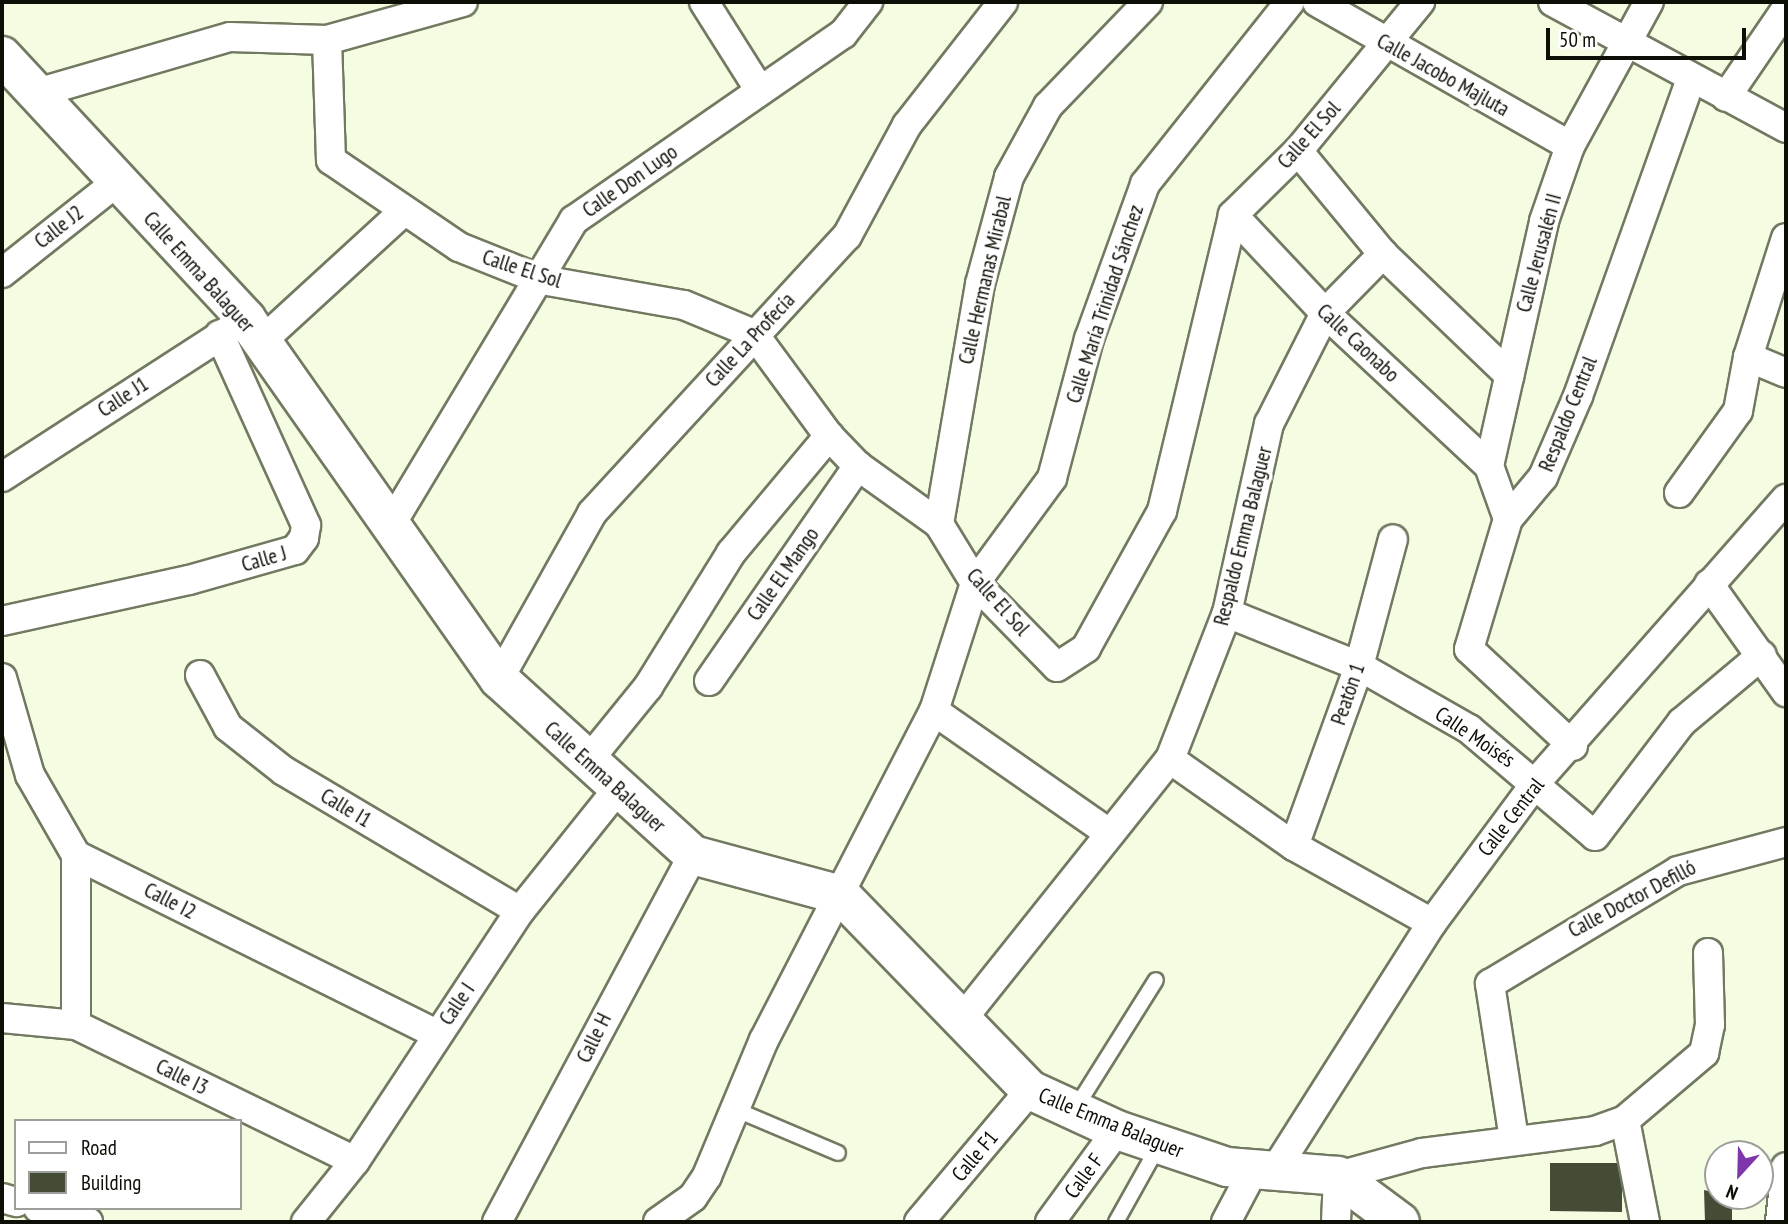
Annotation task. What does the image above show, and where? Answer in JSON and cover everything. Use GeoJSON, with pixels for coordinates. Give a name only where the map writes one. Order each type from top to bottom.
{"type":"FeatureCollection","features":[{"type":"Feature","properties":{"kind":"street"},"geometry":{"type":"LineString","coordinates":[[37,93],[230,37],[327,40],[412,9],[463,2]]}},
{"type":"Feature","properties":{"kind":"street"},"geometry":{"type":"LineString","coordinates":[[704,2],[759,89]]}},
{"type":"Feature","properties":{"kind":"street","name":"Calle Don Lugo"},"geometry":{"type":"LineString","coordinates":[[390,526],[542,280],[574,220],[843,33],[868,2]]}},
{"type":"Feature","properties":{"kind":"street","name":"Calle La Profecía"},"geometry":{"type":"LineString","coordinates":[[499,679],[592,513],[847,236],[907,125],[1003,2]]}},
{"type":"Feature","properties":{"kind":"street","name":"Calle Hermanas Mirabal"},"geometry":{"type":"LineString","coordinates":[[939,524],[980,284],[1009,177],[1048,106],[1148,2]]}},
{"type":"Feature","properties":{"kind":"street","name":"Calle María Trinidad Sánchez"},"geometry":{"type":"LineString","coordinates":[[658,1222],[693,1196],[707,1176],[732,1108],[934,711],[975,583],[1052,478],[1089,339],[1145,184],[1290,2]]}},
{"type":"Feature","properties":{"kind":"street","name":"Calle Jacobo Majluta"},"geometry":{"type":"LineString","coordinates":[[1317,2],[1387,45],[1570,146]]}},
{"type":"Feature","properties":{"kind":"street","name":"Calle El Sol"},"geometry":{"type":"LineString","coordinates":[[327,40],[331,160],[402,213],[459,247],[542,280],[684,304],[754,334],[829,436],[858,466],[939,524],[975,583],[1057,667],[1086,648],[1162,510],[1233,215],[1298,151],[1420,2]]}},
{"type":"Feature","properties":{"kind":"street"},"geometry":{"type":"LineString","coordinates":[[1553,2],[1622,44],[1786,128]]}},
{"type":"Feature","properties":{"kind":"street","name":"Calle Jerusalén II"},"geometry":{"type":"LineString","coordinates":[[1489,466],[1544,222],[1570,146],[1622,44],[1649,2]]}},
{"type":"Feature","properties":{"kind":"street"},"geometry":{"type":"LineString","coordinates":[[1726,97],[1786,9]]}},
{"type":"Feature","properties":{"kind":"street","name":"Calle Emma Balaguer"},"geometry":{"type":"LineString","coordinates":[[2,56],[117,182],[242,332],[390,526],[499,679],[616,791],[693,855],[842,895],[959,1023],[1030,1090],[1117,1130],[1227,1167],[1266,1167],[1338,1175],[1400,1222]]}},
{"type":"Feature","properties":{"kind":"street","name":"Respaldo Central"},"geometry":{"type":"LineString","coordinates":[[1573,746],[1469,649],[1508,519],[1543,477],[1578,396],[1690,78]]}},
{"type":"Feature","properties":{"kind":"street"},"geometry":{"type":"LineString","coordinates":[[1298,151],[1383,254],[1509,375]]}},
{"type":"Feature","properties":{"kind":"street","name":"Calle J2"},"geometry":{"type":"LineString","coordinates":[[2,273],[117,182]]}},
{"type":"Feature","properties":{"kind":"street","name":"Calle J1"},"geometry":{"type":"LineString","coordinates":[[2,477],[242,332],[402,213]]}},
{"type":"Feature","properties":{"kind":"street","name":"Calle Caonabo"},"geometry":{"type":"LineString","coordinates":[[1233,215],[1325,313],[1489,466]]}},
{"type":"Feature","properties":{"kind":"street"},"geometry":{"type":"LineString","coordinates":[[1679,493],[1738,411],[1748,357],[1786,238]]}},
{"type":"Feature","properties":{"kind":"street","name":"Respaldo Emma Balaguer"},"geometry":{"type":"LineString","coordinates":[[959,1023],[1170,759],[1227,613],[1269,424],[1325,313],[1383,254]]}},
{"type":"Feature","properties":{"kind":"street","name":"Calle J"},"geometry":{"type":"LineString","coordinates":[[2,621],[190,580],[295,550],[304,538],[306,525],[242,332]]}},
{"type":"Feature","properties":{"kind":"street"},"geometry":{"type":"LineString","coordinates":[[1748,357],[1786,373]]}},
{"type":"Feature","properties":{"kind":"street"},"geometry":{"type":"LineString","coordinates":[[587,762],[648,687],[731,553],[829,436]]}},
{"type":"Feature","properties":{"kind":"street","name":"Calle El Mango"},"geometry":{"type":"LineString","coordinates":[[709,681],[858,466]]}},
{"type":"Feature","properties":{"kind":"street"},"geometry":{"type":"LineString","coordinates":[[1489,466],[1508,519]]}},
{"type":"Feature","properties":{"kind":"street","name":"Calle Central"},"geometry":{"type":"LineString","coordinates":[[1226,1222],[1432,923],[1537,781],[1573,746],[1709,583],[1786,499]]}},
{"type":"Feature","properties":{"kind":"street","name":"Peatón 1"},"geometry":{"type":"LineString","coordinates":[[1294,846],[1359,666],[1393,539]]}},
{"type":"Feature","properties":{"kind":"street"},"geometry":{"type":"LineString","coordinates":[[1709,583],[1786,691]]}},
{"type":"Feature","properties":{"kind":"street","name":"Calle Moisés"},"geometry":{"type":"LineString","coordinates":[[1227,613],[1359,666],[1469,729],[1537,781],[1594,836],[1682,722],[1762,655]]}},
{"type":"Feature","properties":{"kind":"street","name":"Calle I1"},"geometry":{"type":"LineString","coordinates":[[200,676],[228,727],[284,771],[520,911]]}},
{"type":"Feature","properties":{"kind":"street"},"geometry":{"type":"LineString","coordinates":[[2,678],[30,775],[76,855],[76,1025]]}},
{"type":"Feature","properties":{"kind":"street"},"geometry":{"type":"LineString","coordinates":[[934,711],[1109,833]]}},
{"type":"Feature","properties":{"kind":"street"},"geometry":{"type":"LineString","coordinates":[[1170,759],[1294,846],[1432,923]]}},
{"type":"Feature","properties":{"kind":"street","name":"Calle I"},"geometry":{"type":"LineString","coordinates":[[306,1222],[355,1161],[436,1034],[520,911],[616,791]]}},
{"type":"Feature","properties":{"kind":"street","name":"Calle Doctor Defilló"},"geometry":{"type":"LineString","coordinates":[[1514,1139],[1490,984],[1678,871],[1786,842]]}},
{"type":"Feature","properties":{"kind":"street","name":"Calle I2"},"geometry":{"type":"LineString","coordinates":[[76,855],[436,1034]]}},
{"type":"Feature","properties":{"kind":"street","name":"Calle H"},"geometry":{"type":"LineString","coordinates":[[497,1222],[693,855]]}},
{"type":"Feature","properties":{"kind":"street"},"geometry":{"type":"LineString","coordinates":[[1336,1222],[1338,1175],[1422,1153],[1514,1139],[1595,1131],[1625,1120],[1704,1053],[1710,1025],[1708,953]]}},
{"type":"Feature","properties":{"kind":"street","name":"Calle I3"},"geometry":{"type":"LineString","coordinates":[[2,1018],[76,1025],[355,1161]]}},
{"type":"Feature","properties":{"kind":"street","name":"Calle F1"},"geometry":{"type":"LineString","coordinates":[[919,1222],[1030,1090]]}},
{"type":"Feature","properties":{"kind":"street"},"geometry":{"type":"LineString","coordinates":[[1625,1120],[1645,1222]]}},
{"type":"Feature","properties":{"kind":"street","name":"Calle F"},"geometry":{"type":"LineString","coordinates":[[1050,1222],[1117,1130]]}},
{"type":"Feature","properties":{"kind":"street"},"geometry":{"type":"LineString","coordinates":[[1780,1222],[1786,1167]]}},
{"type":"Feature","properties":{"kind":"street"},"geometry":{"type":"LineString","coordinates":[[45,1210],[88,1222]]}},
{"type":"Feature","properties":{"kind":"lane"},"geometry":{"type":"LineString","coordinates":[[1074,1110],[1156,980]]}},
{"type":"Feature","properties":{"kind":"lane"},"geometry":{"type":"LineString","coordinates":[[732,1108],[838,1153]]}},
{"type":"Feature","properties":{"kind":"lane"},"geometry":{"type":"LineString","coordinates":[[1116,1222],[1159,1145]]}},
{"type":"Feature","properties":{"kind":"building"},"geometry":{"type":"Polygon","coordinates":[[[1550,1163],[1622,1163],[1622,1212],[1550,1211],[1550,1163]]]}},
{"type":"Feature","properties":{"kind":"building"},"geometry":{"type":"Polygon","coordinates":[[[1705,1210],[1732,1210],[1732,1222],[1705,1222],[1705,1210]]]}}]}
